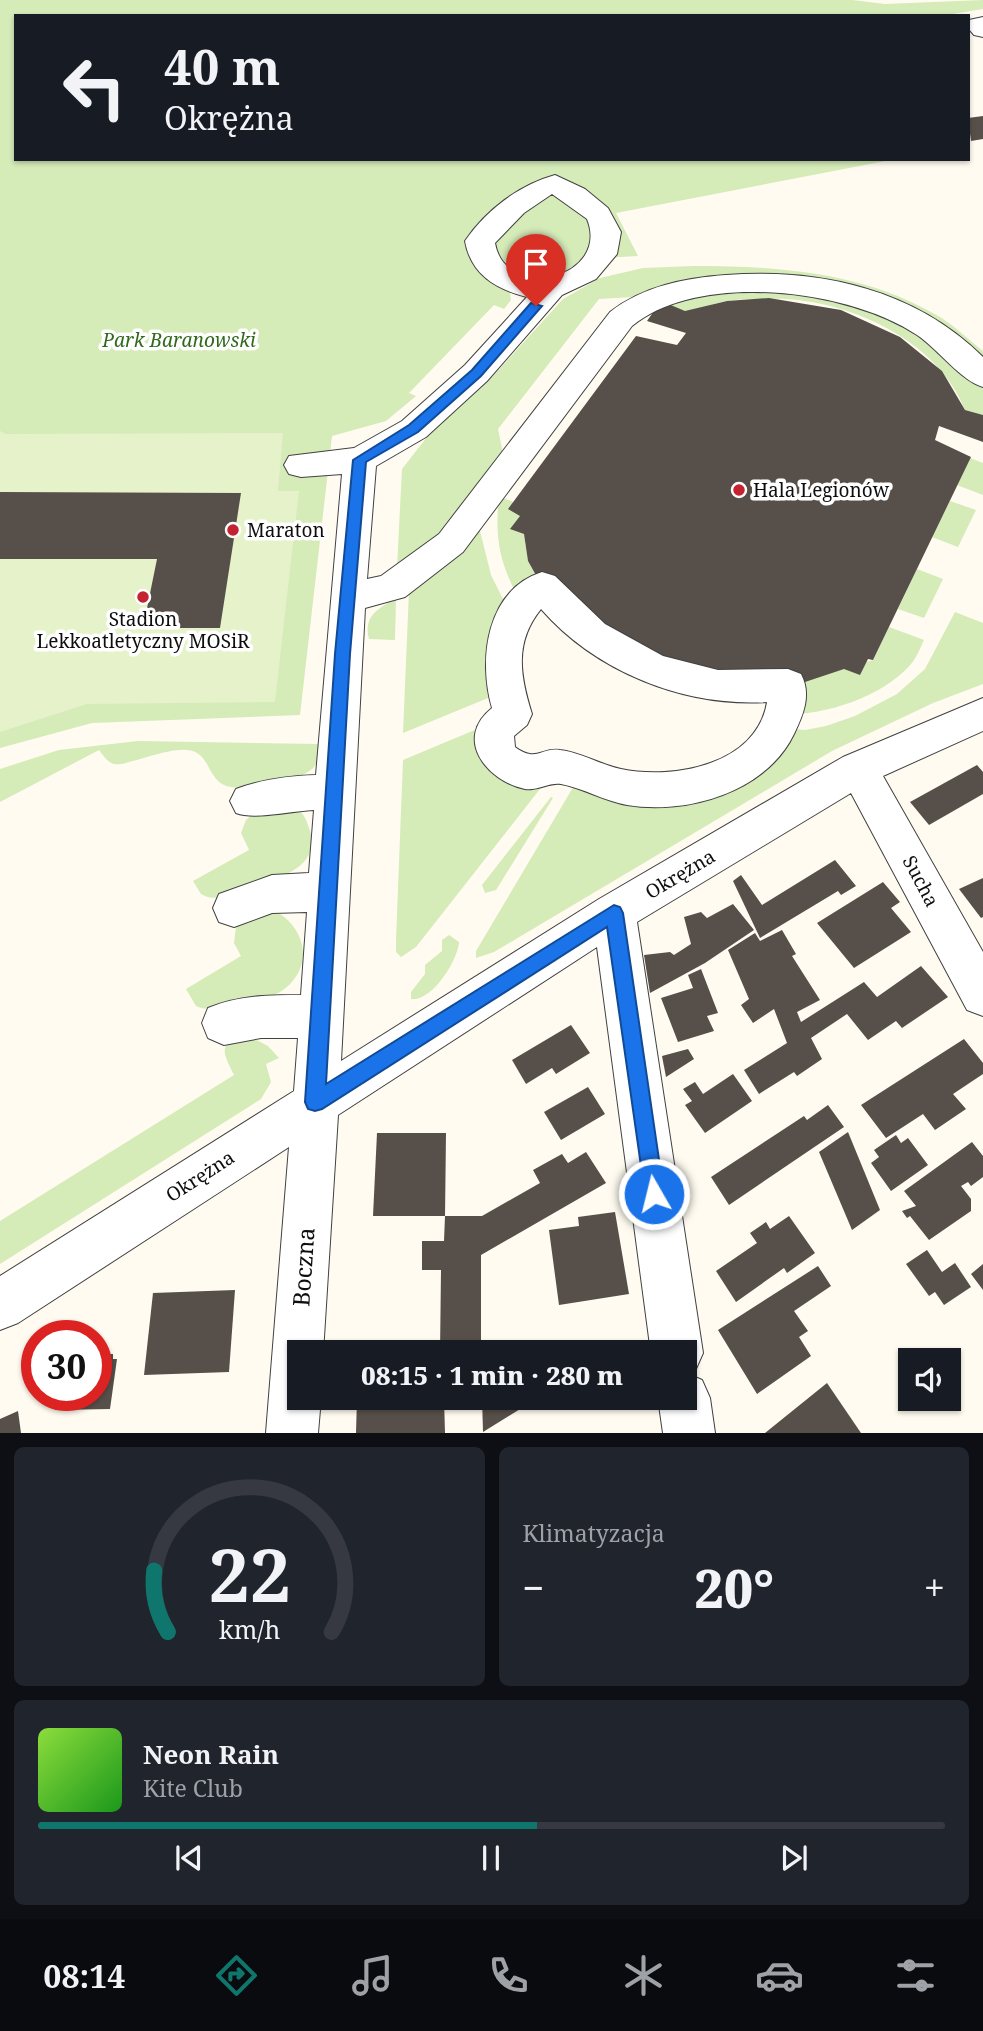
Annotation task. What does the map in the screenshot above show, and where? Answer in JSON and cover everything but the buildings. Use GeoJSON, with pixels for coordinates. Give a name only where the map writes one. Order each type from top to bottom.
{"type":"FeatureCollection","features":[{"type":"Feature","properties":{"kind":"street"},"geometry":{"type":"LineString","coordinates":[[983,24],[978,24],[983,30]]}},
{"type":"Feature","properties":{"kind":"street"},"geometry":{"type":"LineString","coordinates":[[348,598],[392,587],[451,543],[621,319],[636,304],[666,294],[738,283],[777,282],[826,287],[898,310],[923,323],[946,340],[983,376]]}},
{"type":"Feature","properties":{"kind":"street"},"geometry":{"type":"LineString","coordinates":[[301,465],[360,460],[414,429],[476,373],[551,289]]}},
{"type":"Feature","properties":{"kind":"street","name":"Boczna"},"geometry":{"type":"LineString","coordinates":[[292,1433],[322,1017],[333,791],[360,460]]}},
{"type":"Feature","properties":{"kind":"street"},"geometry":{"type":"LineString","coordinates":[[542,586],[584,632],[640,664],[717,685],[743,688],[788,685],[784,715],[778,727],[770,741],[744,765],[685,788],[632,789],[558,766],[537,774],[516,771],[499,758],[495,747],[496,730],[513,714],[500,669],[505,638],[526,600],[542,586]]}},
{"type":"Feature","properties":{"kind":"street","name":"Okrężna"},"geometry":{"type":"LineString","coordinates":[[0,1304],[614,913],[857,769],[983,714]]}},
{"type":"Feature","properties":{"kind":"street","name":"Sucha"},"geometry":{"type":"LineString","coordinates":[[857,769],[884,812],[983,995]]}},
{"type":"Feature","properties":{"kind":"street"},"geometry":{"type":"LineString","coordinates":[[250,802],[270,795],[333,791]]}},
{"type":"Feature","properties":{"kind":"street"},"geometry":{"type":"LineString","coordinates":[[234,908],[272,894],[328,892]]}},
{"type":"Feature","properties":{"kind":"street"},"geometry":{"type":"LineString","coordinates":[[614,913],[675,1340]]}},
{"type":"Feature","properties":{"kind":"street"},"geometry":{"type":"LineString","coordinates":[[224,1023],[261,1016],[322,1017]]}},
{"type":"Feature","properties":{"kind":"street"},"geometry":{"type":"LineString","coordinates":[[686,1410],[689,1433]]}},
{"type":"Feature","properties":{"kind":"green space","name":"Park Baranowski"},"geometry":{"type":"Polygon","coordinates":[[[0,0],[852,0],[885,4],[983,0],[983,9],[952,14],[14,14],[14,161],[886,161],[616,213],[638,256],[602,258],[566,274],[509,287],[511,300],[504,309],[494,305],[409,393],[416,396],[386,421],[332,436],[300,715],[92,723],[0,748],[0,0]]]}},
{"type":"Feature","properties":{"kind":"green space"},"geometry":{"type":"Polygon","coordinates":[[[694,266],[790,270],[852,281],[882,290],[911,302],[951,325],[983,351],[983,364],[844,285],[599,299],[498,429],[504,458],[443,537],[397,568],[402,469],[427,437],[494,375],[563,299],[600,278],[643,268],[694,266]]]}},
{"type":"Feature","properties":{"kind":"green space"},"geometry":{"type":"Polygon","coordinates":[[[794,288],[898,317],[977,381],[983,389],[983,415],[965,410],[951,384],[932,361],[909,342],[853,313],[824,304],[794,300],[733,300],[686,311],[661,301],[710,290],[794,288]]]}},
{"type":"Feature","properties":{"kind":"green space","name":"Stadion Lekkoatletyczny MOSiR"},"geometry":{"type":"Polygon","coordinates":[[[0,431],[6,434],[283,433],[278,491],[299,491],[275,702],[87,704],[0,732],[0,431]]]}},
{"type":"Feature","properties":{"kind":"green space"},"geometry":{"type":"Polygon","coordinates":[[[970,458],[983,463],[983,495],[957,485],[970,458]]]}},
{"type":"Feature","properties":{"kind":"green space"},"geometry":{"type":"Polygon","coordinates":[[[499,496],[513,502],[520,516],[511,529],[524,534],[528,561],[542,586],[522,606],[501,553],[498,528],[499,496]]]}},
{"type":"Feature","properties":{"kind":"green space"},"geometry":{"type":"Polygon","coordinates":[[[950,501],[976,510],[958,547],[932,537],[950,501]]]}},
{"type":"Feature","properties":{"kind":"green space"},"geometry":{"type":"Polygon","coordinates":[[[476,530],[480,531],[491,575],[513,619],[505,691],[403,733],[409,591],[476,530]]]}},
{"type":"Feature","properties":{"kind":"green space"},"geometry":{"type":"Polygon","coordinates":[[[917,569],[943,579],[924,618],[898,609],[917,569]]]}},
{"type":"Feature","properties":{"kind":"green space"},"geometry":{"type":"Polygon","coordinates":[[[396,598],[395,640],[369,639],[370,619],[396,598]]]}},
{"type":"Feature","properties":{"kind":"green space"},"geometry":{"type":"Polygon","coordinates":[[[955,612],[983,623],[983,684],[933,703],[832,751],[494,952],[476,958],[476,951],[581,774],[685,788],[778,727],[805,730],[855,716],[897,694],[925,669],[955,612]]]}},
{"type":"Feature","properties":{"kind":"green space"},"geometry":{"type":"Polygon","coordinates":[[[889,627],[924,640],[913,661],[899,676],[869,695],[852,702],[818,711],[784,715],[788,685],[873,660],[889,627]]]}},
{"type":"Feature","properties":{"kind":"green space"},"geometry":{"type":"Polygon","coordinates":[[[513,714],[494,747],[558,766],[416,947],[401,957],[396,952],[396,940],[403,760],[513,714]]]}},
{"type":"Feature","properties":{"kind":"green space"},"geometry":{"type":"Polygon","coordinates":[[[138,741],[318,744],[318,754],[314,767],[295,778],[242,788],[224,785],[218,781],[200,755],[187,750],[114,764],[99,750],[0,802],[0,769],[59,750],[138,741]]]}},
{"type":"Feature","properties":{"kind":"green space"},"geometry":{"type":"Polygon","coordinates":[[[551,797],[553,798],[496,890],[485,893],[482,885],[551,797]]]}},
{"type":"Feature","properties":{"kind":"green space"},"geometry":{"type":"Polygon","coordinates":[[[298,810],[306,820],[312,841],[305,861],[275,879],[227,896],[214,898],[201,894],[193,881],[249,850],[241,833],[246,820],[252,815],[298,810]]]}},
{"type":"Feature","properties":{"kind":"green space"},"geometry":{"type":"Polygon","coordinates":[[[277,912],[288,920],[301,940],[302,962],[291,983],[270,996],[237,998],[207,1009],[196,1006],[186,989],[241,956],[234,943],[236,927],[254,916],[277,912]]]}},
{"type":"Feature","properties":{"kind":"green space"},"geometry":{"type":"Polygon","coordinates":[[[449,935],[459,942],[449,969],[427,994],[411,999],[411,992],[425,974],[425,965],[442,951],[442,940],[449,935]]]}},
{"type":"Feature","properties":{"kind":"green space"},"geometry":{"type":"Polygon","coordinates":[[[249,1036],[268,1046],[279,1058],[266,1064],[271,1082],[261,1099],[0,1264],[0,1221],[234,1075],[225,1049],[231,1041],[249,1036]]]}},
{"type":"Feature","properties":{"kind":"place","name":"Hala Legionów"},"geometry":{"type":"Point","coordinates":[739,490]}},
{"type":"Feature","properties":{"kind":"place","name":"Maraton"},"geometry":{"type":"Point","coordinates":[233,530]}},
{"type":"Feature","properties":{"kind":"place","name":"Stadion Lekkoatletyczny MOSiR"},"geometry":{"type":"Point","coordinates":[143,597]}},
{"type":"Feature","properties":{"kind":"route"},"geometry":{"type":"LineString","coordinates":[[536,306],[476,373],[414,429],[360,460],[342,654],[315,1102],[614,913],[654,1194]]}}]}
